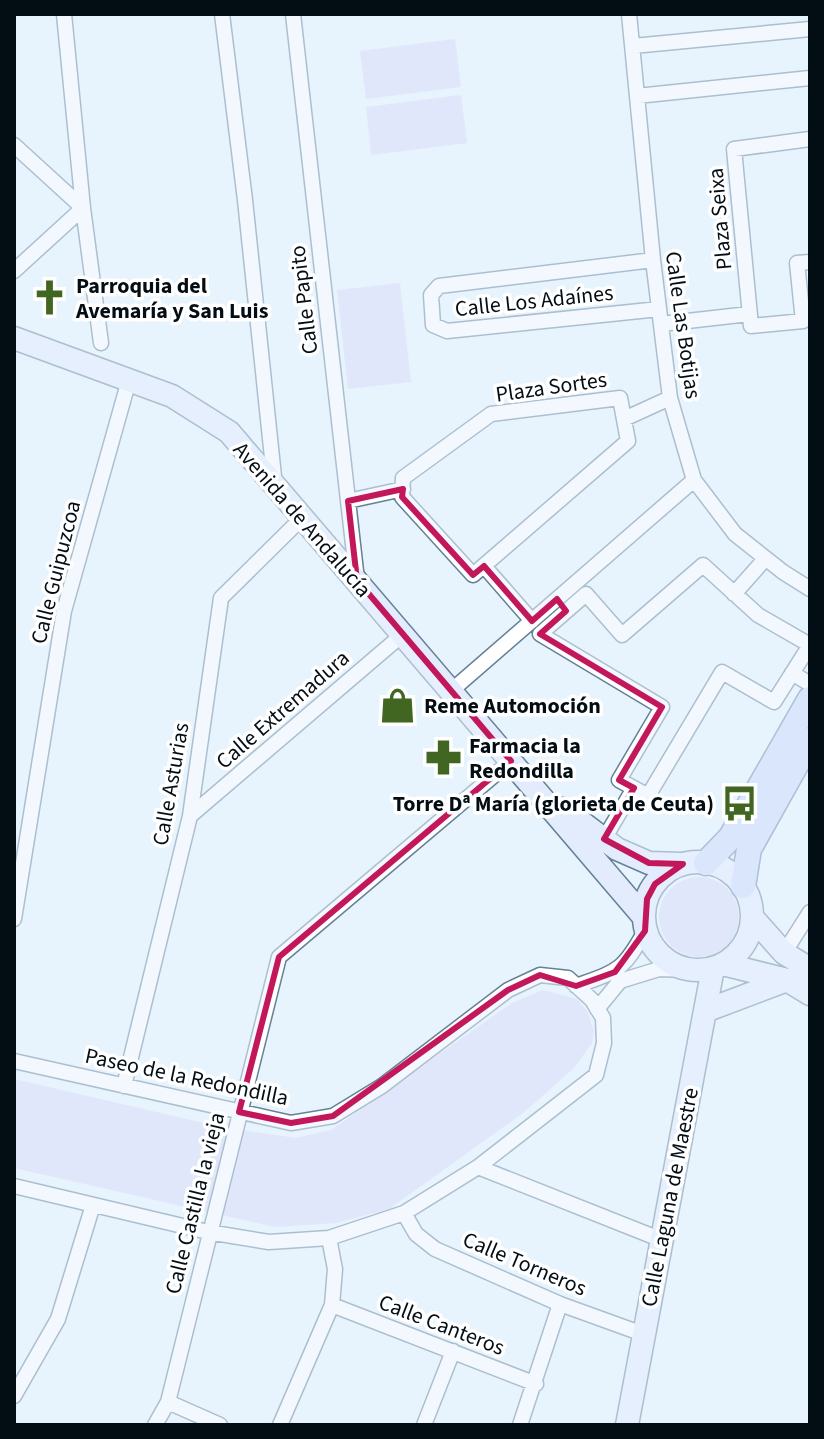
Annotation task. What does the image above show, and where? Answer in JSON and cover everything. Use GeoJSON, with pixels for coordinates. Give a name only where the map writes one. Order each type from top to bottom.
{"type":"FeatureCollection","features":[{"type":"Feature","properties":{"kind":"main road","name":"Avenida de Andalucía"},"geometry":{"type":"LineString","coordinates":[[14,338],[172,396],[229,432],[531,784],[644,923]]}},
{"type":"Feature","properties":{"kind":"main road"},"geometry":{"type":"LineString","coordinates":[[810,699],[731,837],[694,863],[667,872],[655,884],[647,899],[644,923],[661,957],[674,965],[689,970],[718,966],[787,980],[810,994]]}},
{"type":"Feature","properties":{"kind":"main road"},"geometry":{"type":"LineString","coordinates":[[743,886],[749,849],[810,740]]}},
{"type":"Feature","properties":{"kind":"main road","name":"Avenida de Andalucía"},"geometry":{"type":"LineString","coordinates":[[531,784],[617,849],[649,863],[694,863]]}},
{"type":"Feature","properties":{"kind":"main road"},"geometry":{"type":"LineString","coordinates":[[694,863],[720,867],[733,875],[750,901],[750,932],[734,956],[718,966]]}},
{"type":"Feature","properties":{"kind":"main road"},"geometry":{"type":"LineString","coordinates":[[752,917],[784,953],[810,969]]}},
{"type":"Feature","properties":{"kind":"main road","name":"Calle Laguna de Maestre"},"geometry":{"type":"LineString","coordinates":[[627,1425],[705,1011],[718,966]]}},
{"type":"Feature","properties":{"kind":"main road"},"geometry":{"type":"LineString","coordinates":[[705,1011],[787,980]]}},
{"type":"Feature","properties":{"kind":"street"},"geometry":{"type":"LineString","coordinates":[[64,14],[83,208],[101,343]]}},
{"type":"Feature","properties":{"kind":"street"},"geometry":{"type":"LineString","coordinates":[[222,14],[275,486]]}},
{"type":"Feature","properties":{"kind":"street","name":"Calle Papito"},"geometry":{"type":"LineString","coordinates":[[293,14],[357,580]]}},
{"type":"Feature","properties":{"kind":"street","name":"Calle Las Botijas"},"geometry":{"type":"LineString","coordinates":[[629,14],[670,398],[694,480],[735,534],[765,559],[810,589]]}},
{"type":"Feature","properties":{"kind":"street"},"geometry":{"type":"LineString","coordinates":[[633,46],[810,29]]}},
{"type":"Feature","properties":{"kind":"street"},"geometry":{"type":"LineString","coordinates":[[637,96],[810,78]]}},
{"type":"Feature","properties":{"kind":"street","name":"Plaza Seixa"},"geometry":{"type":"LineString","coordinates":[[749,314],[734,149],[810,139]]}},
{"type":"Feature","properties":{"kind":"street"},"geometry":{"type":"LineString","coordinates":[[14,145],[83,208]]}},
{"type":"Feature","properties":{"kind":"street"},"geometry":{"type":"LineString","coordinates":[[14,271],[83,208]]}},
{"type":"Feature","properties":{"kind":"street","name":"Calle Los Adaínes"},"geometry":{"type":"LineString","coordinates":[[653,260],[439,286],[431,295],[433,325],[447,331],[660,317]]}},
{"type":"Feature","properties":{"kind":"street"},"geometry":{"type":"LineString","coordinates":[[660,317],[749,314],[751,326],[803,321],[797,263],[810,262]]}},
{"type":"Feature","properties":{"kind":"street","name":"Calle Guipuzcoa"},"geometry":{"type":"LineString","coordinates":[[14,919],[64,611],[129,380]]}},
{"type":"Feature","properties":{"kind":"street","name":"Plaza Sortes"},"geometry":{"type":"LineString","coordinates":[[403,489],[403,478],[491,414],[620,398],[628,441],[484,566]]}},
{"type":"Feature","properties":{"kind":"street","name":"Plaza Sortes"},"geometry":{"type":"LineString","coordinates":[[624,419],[670,398]]}},
{"type":"Feature","properties":{"kind":"street"},"geometry":{"type":"LineString","coordinates":[[451,691],[532,621],[561,605],[586,594],[622,635],[703,565],[758,615],[810,645],[774,702],[722,672],[648,796],[619,780],[662,707],[540,634],[561,605],[694,480]]}},
{"type":"Feature","properties":{"kind":"street"},"geometry":{"type":"LineString","coordinates":[[348,501],[403,489],[402,497],[473,575],[484,566],[532,621]]}},
{"type":"Feature","properties":{"kind":"street","name":"Calle Asturias"},"geometry":{"type":"LineString","coordinates":[[124,1086],[190,816],[221,598],[302,518]]}},
{"type":"Feature","properties":{"kind":"street"},"geometry":{"type":"LineString","coordinates":[[734,594],[765,559]]}},
{"type":"Feature","properties":{"kind":"street","name":"Calle Extremadura"},"geometry":{"type":"LineString","coordinates":[[190,816],[402,635]]}},
{"type":"Feature","properties":{"kind":"street"},"geometry":{"type":"LineString","coordinates":[[792,673],[810,684]]}},
{"type":"Feature","properties":{"kind":"street","name":"Calle Castilla la vieja"},"geometry":{"type":"LineString","coordinates":[[155,1425],[168,1402],[279,957],[511,761]]}},
{"type":"Feature","properties":{"kind":"street"},"geometry":{"type":"LineString","coordinates":[[604,839],[634,788]]}},
{"type":"Feature","properties":{"kind":"street"},"geometry":{"type":"LineString","coordinates":[[784,953],[810,912]]}},
{"type":"Feature","properties":{"kind":"street"},"geometry":{"type":"LineString","coordinates":[[14,1186],[208,1232],[269,1242],[329,1238],[404,1213],[478,1167],[596,1075],[604,1043],[603,1018],[592,1000],[576,986],[615,972],[632,955],[644,923]]}},
{"type":"Feature","properties":{"kind":"street"},"geometry":{"type":"LineString","coordinates":[[597,1009],[620,981],[659,969],[689,970]]}},
{"type":"Feature","properties":{"kind":"street","name":"Paseo de la Redondilla"},"geometry":{"type":"LineString","coordinates":[[14,1061],[291,1123],[333,1116],[382,1086],[508,990],[540,975],[568,978],[576,986]]}},
{"type":"Feature","properties":{"kind":"street"},"geometry":{"type":"LineString","coordinates":[[478,1167],[662,1240]]}},
{"type":"Feature","properties":{"kind":"street"},"geometry":{"type":"LineString","coordinates":[[14,1396],[58,1319],[93,1205]]}},
{"type":"Feature","properties":{"kind":"street","name":"Calle Torneros"},"geometry":{"type":"LineString","coordinates":[[404,1213],[416,1234],[435,1249],[560,1304],[643,1334]]}},
{"type":"Feature","properties":{"kind":"street"},"geometry":{"type":"LineString","coordinates":[[280,1425],[332,1305],[335,1269],[329,1238]]}},
{"type":"Feature","properties":{"kind":"street"},"geometry":{"type":"LineString","coordinates":[[520,1425],[560,1304]]}},
{"type":"Feature","properties":{"kind":"street","name":"Calle Canteros"},"geometry":{"type":"LineString","coordinates":[[332,1305],[536,1384]]}},
{"type":"Feature","properties":{"kind":"street"},"geometry":{"type":"LineString","coordinates":[[424,1425],[453,1351]]}},
{"type":"Feature","properties":{"kind":"street"},"geometry":{"type":"LineString","coordinates":[[168,1402],[220,1425]]}},
{"type":"Feature","properties":{"kind":"highlighted area"},"geometry":{"type":"Polygon","coordinates":[[[403,489],[402,497],[473,575],[484,566],[532,621],[557,599],[566,611],[540,634],[662,707],[619,780],[634,788],[604,839],[649,863],[683,864],[655,884],[647,899],[645,931],[615,972],[576,986],[540,975],[508,990],[333,1116],[291,1123],[239,1112],[279,957],[511,761],[357,580],[348,501],[403,489]]]}},
{"type":"Feature","properties":{"kind":"shaded area"},"geometry":{"type":"Polygon","coordinates":[[[455,39],[461,87],[366,99],[360,51],[455,39]]]}},
{"type":"Feature","properties":{"kind":"shaded area"},"geometry":{"type":"Polygon","coordinates":[[[461,95],[467,143],[371,155],[366,107],[461,95]]]}},
{"type":"Feature","properties":{"kind":"shaded area"},"geometry":{"type":"Polygon","coordinates":[[[400,283],[411,382],[348,389],[337,290],[400,283]]]}},
{"type":"Feature","properties":{"kind":"shaded area"},"geometry":{"type":"Polygon","coordinates":[[[699,877],[714,880],[727,889],[736,902],[739,917],[736,932],[727,945],[714,954],[699,957],[684,954],[671,945],[662,932],[659,917],[662,902],[671,889],[684,880],[699,877]]]}},
{"type":"Feature","properties":{"kind":"shaded area"},"geometry":{"type":"Polygon","coordinates":[[[543,990],[577,999],[587,1011],[594,1031],[592,1043],[574,1068],[523,1113],[389,1209],[336,1223],[275,1227],[14,1168],[14,1079],[221,1127],[296,1138],[331,1130],[512,1003],[543,990]]]}},
{"type":"Feature","properties":{"kind":"place","name":"Parroquia del Avemaría y San Luis"},"geometry":{"type":"Point","coordinates":[50,298]}},
{"type":"Feature","properties":{"kind":"place","name":"Reme Automoción"},"geometry":{"type":"Point","coordinates":[398,705]}},
{"type":"Feature","properties":{"kind":"place","name":"Farmacia la Redondilla"},"geometry":{"type":"Point","coordinates":[443,758]}},
{"type":"Feature","properties":{"kind":"place","name":"Torre Dª María (glorieta de Ceuta)"},"geometry":{"type":"Point","coordinates":[740,803]}}]}
